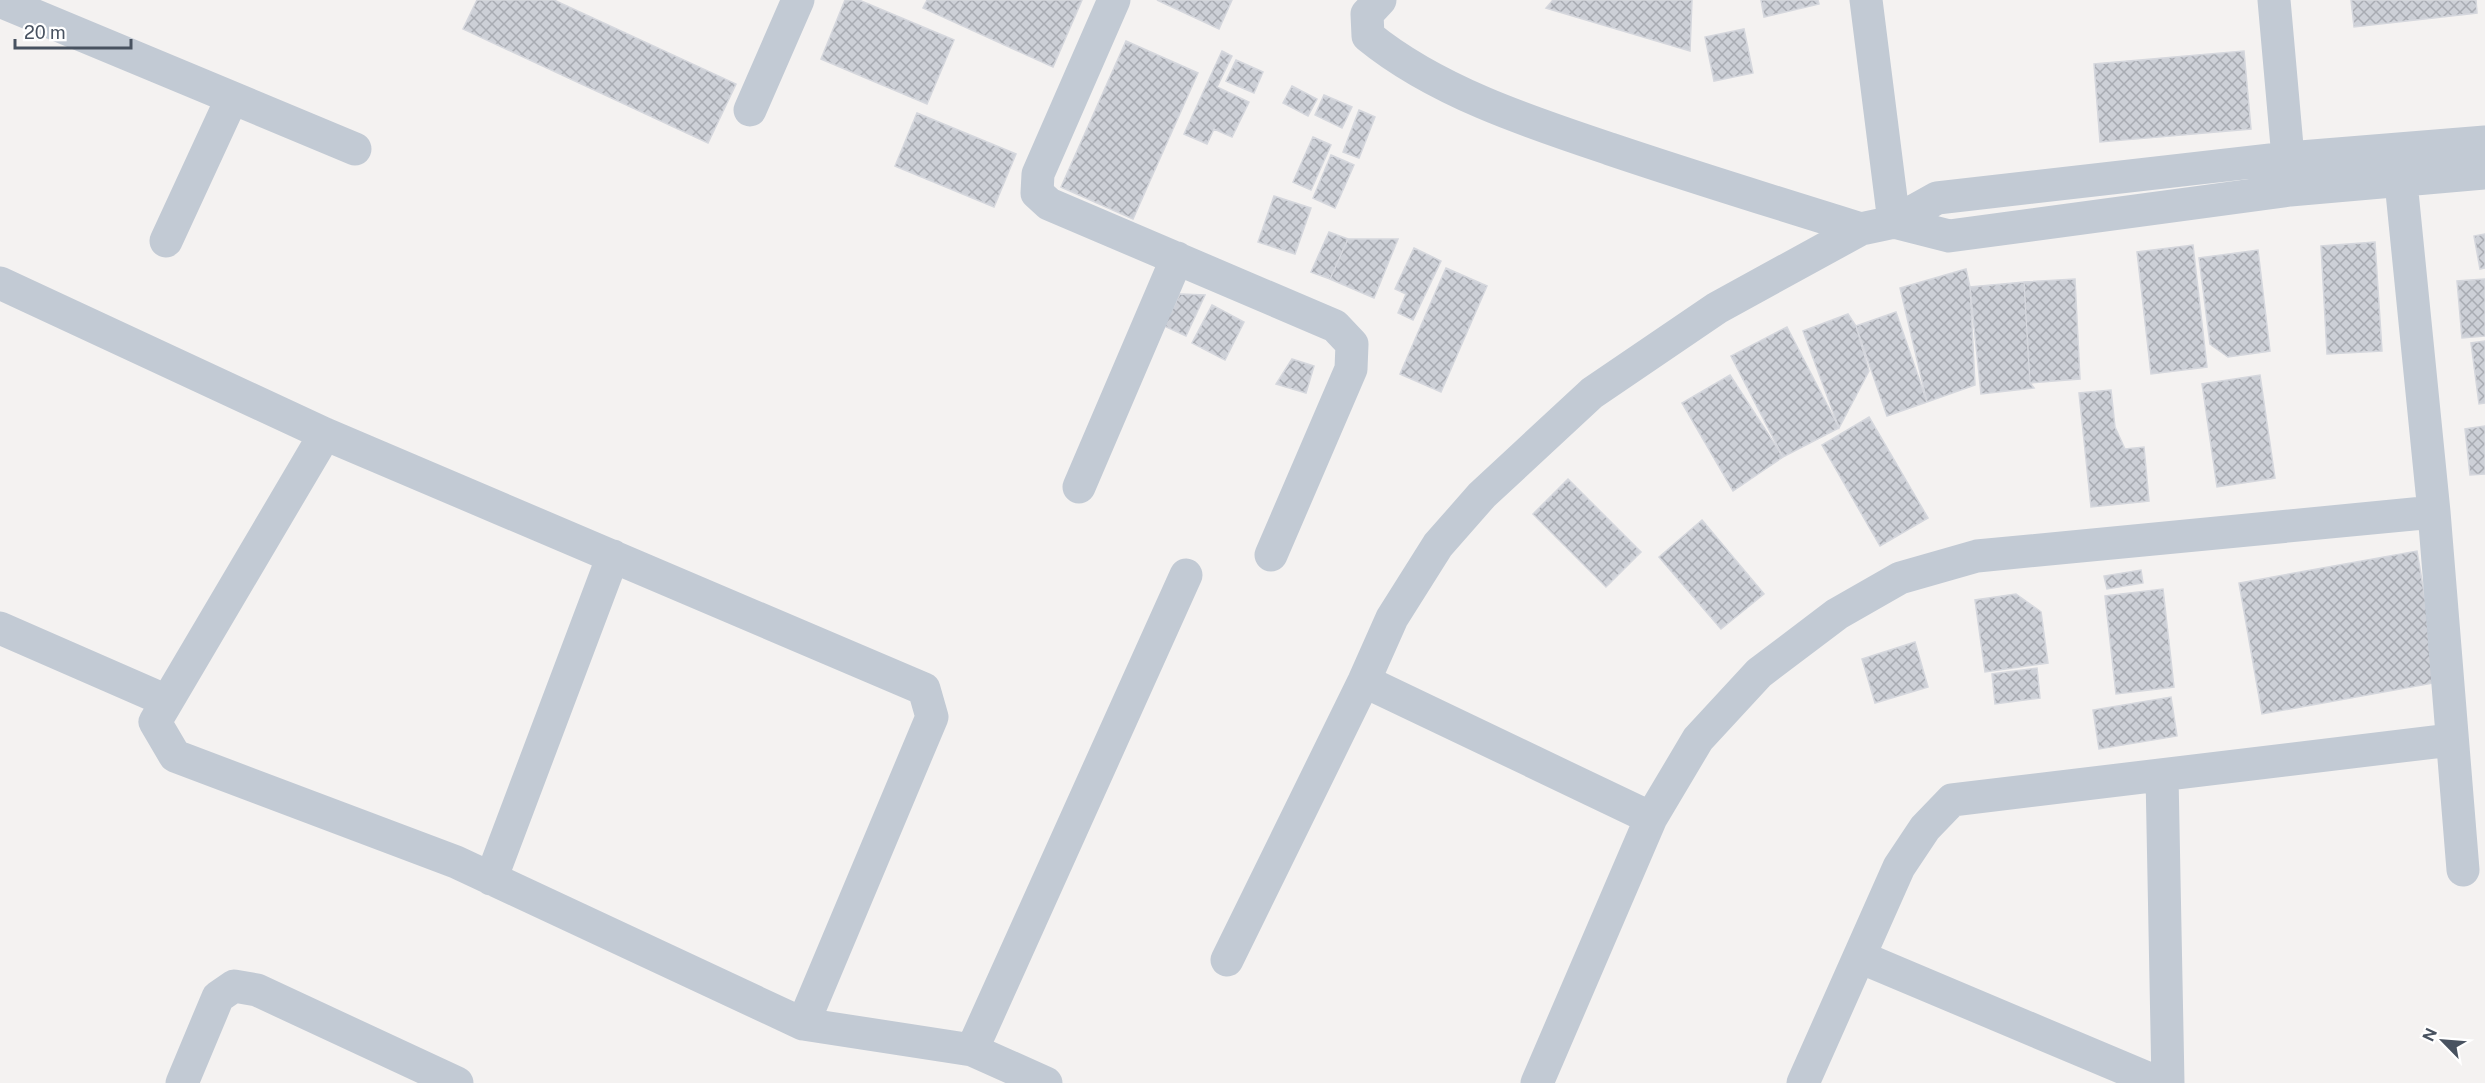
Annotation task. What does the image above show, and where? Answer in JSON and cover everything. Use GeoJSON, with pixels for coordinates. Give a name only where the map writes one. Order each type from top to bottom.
{"type":"FeatureCollection","features":[{"type":"Feature","properties":{"kind":"street"},"geometry":{"type":"LineString","coordinates":[[750,110],[798,0]]}},
{"type":"Feature","properties":{"kind":"street"},"geometry":{"type":"LineString","coordinates":[[1114,0],[1038,174],[1037,193],[1049,204],[1335,326],[1352,344],[1351,369],[1271,555]]}},
{"type":"Feature","properties":{"kind":"street"},"geometry":{"type":"LineString","coordinates":[[1380,0],[1367,14],[1368,36],[1391,55],[1454,87],[1524,120],[1861,229]]}},
{"type":"Feature","properties":{"kind":"street"},"geometry":{"type":"LineString","coordinates":[[1866,0],[1894,222]]}},
{"type":"Feature","properties":{"kind":"street"},"geometry":{"type":"LineString","coordinates":[[2274,0],[2290,190]]}},
{"type":"Feature","properties":{"kind":"street"},"geometry":{"type":"LineString","coordinates":[[0,1],[355,148]]}},
{"type":"Feature","properties":{"kind":"street"},"geometry":{"type":"LineString","coordinates":[[166,241],[232,98]]}},
{"type":"Feature","properties":{"kind":"street"},"geometry":{"type":"LineString","coordinates":[[1227,960],[1364,681],[1392,618],[1438,545],[1482,495],[1592,393],[1717,308],[1861,229],[1894,222],[1936,198],[2288,158],[2485,142]]}},
{"type":"Feature","properties":{"kind":"street"},"geometry":{"type":"LineString","coordinates":[[1894,222],[1949,236],[2290,190],[2485,173]]}},
{"type":"Feature","properties":{"kind":"street"},"geometry":{"type":"LineString","coordinates":[[2401,182],[2434,512],[2463,870]]}},
{"type":"Feature","properties":{"kind":"street"},"geometry":{"type":"LineString","coordinates":[[1079,487],[1177,258]]}},
{"type":"Feature","properties":{"kind":"street"},"geometry":{"type":"LineString","coordinates":[[0,283],[325,434],[924,689],[932,717],[803,1024]]}},
{"type":"Feature","properties":{"kind":"street"},"geometry":{"type":"LineString","coordinates":[[325,434],[155,722],[175,756],[456,862],[803,1024],[972,1050],[1046,1083]]}},
{"type":"Feature","properties":{"kind":"street"},"geometry":{"type":"LineString","coordinates":[[1537,1083],[1651,818],[1698,739],[1759,673],[1837,614],[1900,578],[1977,556],[2434,512]]}},
{"type":"Feature","properties":{"kind":"street"},"geometry":{"type":"LineString","coordinates":[[491,879],[613,556]]}},
{"type":"Feature","properties":{"kind":"street"},"geometry":{"type":"LineString","coordinates":[[972,1050],[1186,575]]}},
{"type":"Feature","properties":{"kind":"street"},"geometry":{"type":"LineString","coordinates":[[0,628],[167,700]]}},
{"type":"Feature","properties":{"kind":"street"},"geometry":{"type":"LineString","coordinates":[[1364,681],[1651,818]]}},
{"type":"Feature","properties":{"kind":"street"},"geometry":{"type":"LineString","coordinates":[[1803,1083],[1899,867],[1925,828],[1952,800],[2451,741]]}},
{"type":"Feature","properties":{"kind":"street"},"geometry":{"type":"LineString","coordinates":[[2162,775],[2168,1083]]}},
{"type":"Feature","properties":{"kind":"street"},"geometry":{"type":"LineString","coordinates":[[1860,957],[2159,1083]]}},
{"type":"Feature","properties":{"kind":"street"},"geometry":{"type":"LineString","coordinates":[[182,1083],[218,997],[234,986],[257,990],[457,1083]]}},
{"type":"Feature","properties":{"kind":"building"},"geometry":{"type":"Polygon","coordinates":[[[477,0],[554,0],[736,84],[708,143],[463,29],[477,0]]]}},
{"type":"Feature","properties":{"kind":"building"},"geometry":{"type":"Polygon","coordinates":[[[845,0],[859,0],[954,40],[927,104],[821,59],[845,0]]]}},
{"type":"Feature","properties":{"kind":"building"},"geometry":{"type":"Polygon","coordinates":[[[927,0],[1082,0],[1053,67],[923,8],[927,0]]]}},
{"type":"Feature","properties":{"kind":"building"},"geometry":{"type":"Polygon","coordinates":[[[1157,0],[1232,0],[1219,29],[1157,0]]]}},
{"type":"Feature","properties":{"kind":"building"},"geometry":{"type":"Polygon","coordinates":[[[1553,0],[1692,0],[1690,51],[1546,8],[1553,0]]]}},
{"type":"Feature","properties":{"kind":"building"},"geometry":{"type":"Polygon","coordinates":[[[1761,0],[1818,0],[1819,4],[1764,17],[1761,0]]]}},
{"type":"Feature","properties":{"kind":"building"},"geometry":{"type":"Polygon","coordinates":[[[2351,0],[2476,0],[2477,13],[2354,27],[2351,0]]]}},
{"type":"Feature","properties":{"kind":"building"},"geometry":{"type":"Polygon","coordinates":[[[1744,29],[1753,73],[1714,81],[1705,37],[1744,29]]]}},
{"type":"Feature","properties":{"kind":"building"},"geometry":{"type":"Polygon","coordinates":[[[1126,41],[1198,73],[1133,219],[1061,187],[1126,41]]]}},
{"type":"Feature","properties":{"kind":"building"},"geometry":{"type":"Polygon","coordinates":[[[1222,51],[1232,56],[1217,87],[1249,102],[1232,137],[1214,129],[1207,144],[1184,134],[1222,51]]]}},
{"type":"Feature","properties":{"kind":"building"},"geometry":{"type":"Polygon","coordinates":[[[2244,51],[2251,129],[2100,142],[2094,64],[2244,51]]]}},
{"type":"Feature","properties":{"kind":"building"},"geometry":{"type":"Polygon","coordinates":[[[1236,60],[1263,72],[1254,93],[1226,81],[1236,60]]]}},
{"type":"Feature","properties":{"kind":"building"},"geometry":{"type":"Polygon","coordinates":[[[1292,86],[1317,99],[1308,116],[1283,103],[1292,86]]]}},
{"type":"Feature","properties":{"kind":"building"},"geometry":{"type":"Polygon","coordinates":[[[1324,95],[1352,107],[1342,128],[1315,115],[1324,95]]]}},
{"type":"Feature","properties":{"kind":"building"},"geometry":{"type":"Polygon","coordinates":[[[1359,110],[1375,117],[1359,158],[1343,152],[1359,110]]]}},
{"type":"Feature","properties":{"kind":"building"},"geometry":{"type":"Polygon","coordinates":[[[917,113],[1016,154],[994,207],[895,166],[917,113]]]}},
{"type":"Feature","properties":{"kind":"building"},"geometry":{"type":"Polygon","coordinates":[[[1313,137],[1331,145],[1311,190],[1293,182],[1313,137]]]}},
{"type":"Feature","properties":{"kind":"building"},"geometry":{"type":"Polygon","coordinates":[[[1331,155],[1354,165],[1335,208],[1313,198],[1331,155]]]}},
{"type":"Feature","properties":{"kind":"building"},"geometry":{"type":"Polygon","coordinates":[[[1274,196],[1311,208],[1295,254],[1258,242],[1274,196]]]}},
{"type":"Feature","properties":{"kind":"building"},"geometry":{"type":"Polygon","coordinates":[[[1329,232],[1348,239],[1330,279],[1311,272],[1329,232]]]}},
{"type":"Feature","properties":{"kind":"building"},"geometry":{"type":"Polygon","coordinates":[[[2485,234],[2485,268],[2480,269],[2474,236],[2485,234]]]}},
{"type":"Feature","properties":{"kind":"building"},"geometry":{"type":"Polygon","coordinates":[[[1348,239],[1398,239],[1374,298],[1330,279],[1348,239]]]}},
{"type":"Feature","properties":{"kind":"building"},"geometry":{"type":"Polygon","coordinates":[[[2375,242],[2382,351],[2327,354],[2321,246],[2375,242]]]}},
{"type":"Feature","properties":{"kind":"building"},"geometry":{"type":"Polygon","coordinates":[[[2193,245],[2207,367],[2151,374],[2137,252],[2193,245]]]}},
{"type":"Feature","properties":{"kind":"building"},"geometry":{"type":"Polygon","coordinates":[[[1414,248],[1441,261],[1413,320],[1398,313],[1406,294],[1395,289],[1414,248]]]}},
{"type":"Feature","properties":{"kind":"building"},"geometry":{"type":"Polygon","coordinates":[[[2258,250],[2270,351],[2228,357],[2210,344],[2199,258],[2258,250]]]}},
{"type":"Feature","properties":{"kind":"building"},"geometry":{"type":"Polygon","coordinates":[[[1446,268],[1487,286],[1441,392],[1400,374],[1446,268]]]}},
{"type":"Feature","properties":{"kind":"building"},"geometry":{"type":"Polygon","coordinates":[[[1966,269],[1970,287],[1975,385],[1927,402],[1900,288],[1966,269]]]}},
{"type":"Feature","properties":{"kind":"building"},"geometry":{"type":"Polygon","coordinates":[[[2075,279],[2080,379],[2030,383],[2024,282],[2075,279]]]}},
{"type":"Feature","properties":{"kind":"building"},"geometry":{"type":"Polygon","coordinates":[[[2485,279],[2485,336],[2462,338],[2457,281],[2485,279]]]}},
{"type":"Feature","properties":{"kind":"building"},"geometry":{"type":"Polygon","coordinates":[[[2024,282],[2030,383],[2034,388],[1981,394],[1970,287],[2024,282]]]}},
{"type":"Feature","properties":{"kind":"building"},"geometry":{"type":"Polygon","coordinates":[[[1180,294],[1205,295],[1186,336],[1164,326],[1180,294]]]}},
{"type":"Feature","properties":{"kind":"building"},"geometry":{"type":"Polygon","coordinates":[[[1212,305],[1244,322],[1225,360],[1192,343],[1212,305]]]}},
{"type":"Feature","properties":{"kind":"building"},"geometry":{"type":"Polygon","coordinates":[[[1896,312],[1927,402],[1887,416],[1856,326],[1896,312]]]}},
{"type":"Feature","properties":{"kind":"building"},"geometry":{"type":"Polygon","coordinates":[[[1848,314],[1856,326],[1869,371],[1839,428],[1803,331],[1848,314]]]}},
{"type":"Feature","properties":{"kind":"building"},"geometry":{"type":"Polygon","coordinates":[[[1787,327],[1839,428],[1783,457],[1731,356],[1787,327]]]}},
{"type":"Feature","properties":{"kind":"building"},"geometry":{"type":"Polygon","coordinates":[[[2485,341],[2485,403],[2479,404],[2471,343],[2485,341]]]}},
{"type":"Feature","properties":{"kind":"building"},"geometry":{"type":"Polygon","coordinates":[[[1292,359],[1314,366],[1306,393],[1276,384],[1292,359]]]}},
{"type":"Feature","properties":{"kind":"building"},"geometry":{"type":"Polygon","coordinates":[[[1730,375],[1783,457],[1733,491],[1682,403],[1730,375]]]}},
{"type":"Feature","properties":{"kind":"building"},"geometry":{"type":"Polygon","coordinates":[[[2260,375],[2275,478],[2217,487],[2202,384],[2260,375]]]}},
{"type":"Feature","properties":{"kind":"building"},"geometry":{"type":"Polygon","coordinates":[[[2111,390],[2115,427],[2125,449],[2144,447],[2149,501],[2091,507],[2079,393],[2111,390]]]}},
{"type":"Feature","properties":{"kind":"building"},"geometry":{"type":"Polygon","coordinates":[[[1869,417],[1928,518],[1880,546],[1822,445],[1869,417]]]}},
{"type":"Feature","properties":{"kind":"building"},"geometry":{"type":"Polygon","coordinates":[[[2485,426],[2485,474],[2470,475],[2465,429],[2485,426]]]}},
{"type":"Feature","properties":{"kind":"building"},"geometry":{"type":"Polygon","coordinates":[[[1568,479],[1641,552],[1606,587],[1533,514],[1568,479]]]}},
{"type":"Feature","properties":{"kind":"building"},"geometry":{"type":"Polygon","coordinates":[[[1702,520],[1764,594],[1721,629],[1659,557],[1702,520]]]}},
{"type":"Feature","properties":{"kind":"building"},"geometry":{"type":"Polygon","coordinates":[[[2417,551],[2439,682],[2262,714],[2239,583],[2417,551]]]}},
{"type":"Feature","properties":{"kind":"building"},"geometry":{"type":"Polygon","coordinates":[[[2141,570],[2143,583],[2107,589],[2104,576],[2141,570]]]}},
{"type":"Feature","properties":{"kind":"building"},"geometry":{"type":"Polygon","coordinates":[[[2163,589],[2174,687],[2116,694],[2105,596],[2163,589]]]}},
{"type":"Feature","properties":{"kind":"building"},"geometry":{"type":"Polygon","coordinates":[[[2016,594],[2041,612],[2048,663],[1985,672],[1975,600],[2016,594]]]}},
{"type":"Feature","properties":{"kind":"building"},"geometry":{"type":"Polygon","coordinates":[[[1915,642],[1928,687],[1875,703],[1862,659],[1915,642]]]}},
{"type":"Feature","properties":{"kind":"building"},"geometry":{"type":"Polygon","coordinates":[[[2037,668],[2040,698],[1995,704],[1992,674],[2037,668]]]}},
{"type":"Feature","properties":{"kind":"building"},"geometry":{"type":"Polygon","coordinates":[[[2171,697],[2177,736],[2099,749],[2093,710],[2171,697]]]}}]}
